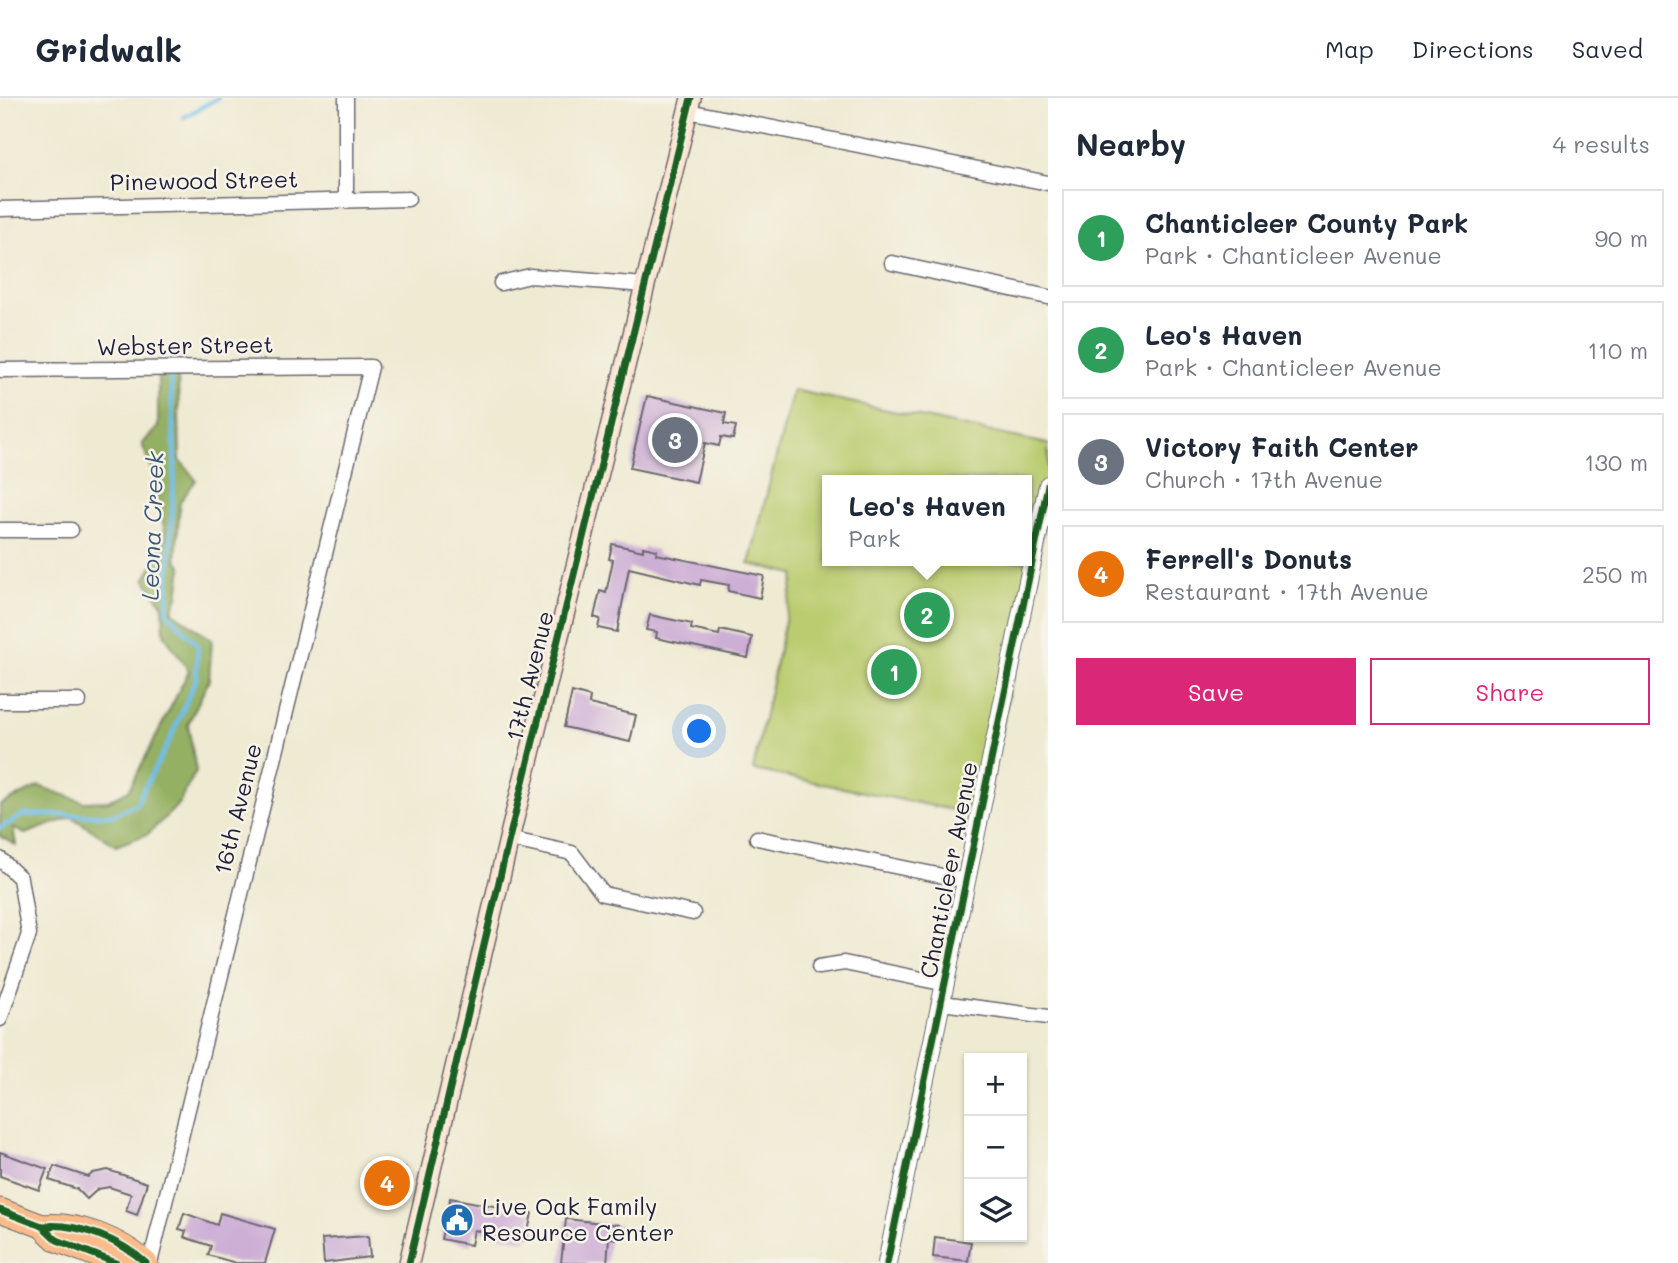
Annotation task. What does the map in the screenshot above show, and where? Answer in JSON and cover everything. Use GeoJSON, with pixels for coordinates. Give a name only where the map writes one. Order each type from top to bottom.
{"type":"FeatureCollection","features":[{"type":"Feature","properties":{"kind":"main road","name":"17th Avenue"},"geometry":{"type":"LineString","coordinates":[[409,1263],[509,839],[689,105]]}},
{"type":"Feature","properties":{"kind":"main road"},"geometry":{"type":"LineString","coordinates":[[0,1210],[42,1226],[57,1240],[116,1263]]}},
{"type":"Feature","properties":{"kind":"main road"},"geometry":{"type":"LineString","coordinates":[[42,1226],[64,1224],[129,1248],[148,1263]]}},
{"type":"Feature","properties":{"kind":"street"},"geometry":{"type":"LineString","coordinates":[[346,98],[346,201]]}},
{"type":"Feature","properties":{"kind":"street"},"geometry":{"type":"LineString","coordinates":[[689,105],[1048,183]]}},
{"type":"Feature","properties":{"kind":"street","name":"Pinewood Street"},"geometry":{"type":"LineString","coordinates":[[0,209],[408,199]]}},
{"type":"Feature","properties":{"kind":"street"},"geometry":{"type":"LineString","coordinates":[[892,263],[1048,297]]}},
{"type":"Feature","properties":{"kind":"street"},"geometry":{"type":"LineString","coordinates":[[501,283],[530,276],[645,285]]}},
{"type":"Feature","properties":{"kind":"street","name":"Webster Street"},"geometry":{"type":"LineString","coordinates":[[0,370],[371,367]]}},
{"type":"Feature","properties":{"kind":"street","name":"16th Avenue"},"geometry":{"type":"LineString","coordinates":[[148,1263],[371,367]]}},
{"type":"Feature","properties":{"kind":"street","name":"Chanticleer Avenue"},"geometry":{"type":"LineString","coordinates":[[887,1263],[1045,511],[1048,485]]}},
{"type":"Feature","properties":{"kind":"street"},"geometry":{"type":"LineString","coordinates":[[0,530],[71,530]]}},
{"type":"Feature","properties":{"kind":"street"},"geometry":{"type":"LineString","coordinates":[[0,701],[79,701]]}},
{"type":"Feature","properties":{"kind":"street"},"geometry":{"type":"LineString","coordinates":[[757,838],[967,881]]}},
{"type":"Feature","properties":{"kind":"street"},"geometry":{"type":"LineString","coordinates":[[509,839],[572,853],[603,894],[693,914]]}},
{"type":"Feature","properties":{"kind":"street"},"geometry":{"type":"LineString","coordinates":[[0,859],[20,878],[29,934],[6,984],[0,1019]]}},
{"type":"Feature","properties":{"kind":"street"},"geometry":{"type":"LineString","coordinates":[[819,967],[844,963],[946,984]]}},
{"type":"Feature","properties":{"kind":"street"},"geometry":{"type":"LineString","coordinates":[[942,1003],[1048,1017]]}},
{"type":"Feature","properties":{"kind":"green space"},"geometry":{"type":"Polygon","coordinates":[[[178,375],[180,460],[196,480],[180,502],[176,559],[182,566],[178,597],[172,611],[212,640],[209,680],[188,724],[196,771],[178,805],[148,834],[116,846],[72,817],[25,834],[13,828],[16,845],[0,836],[0,805],[39,786],[84,802],[108,801],[129,790],[189,671],[164,634],[163,606],[145,579],[166,539],[156,481],[142,444],[158,427],[158,376],[178,375]]]}},
{"type":"Feature","properties":{"kind":"green space"},"geometry":{"type":"Polygon","coordinates":[[[793,390],[1048,444],[1048,508],[983,816],[753,770],[795,574],[749,564],[793,390]]]}},
{"type":"Feature","properties":{"kind":"building"},"geometry":{"type":"Polygon","coordinates":[[[647,396],[726,413],[724,424],[736,426],[733,439],[721,437],[719,446],[705,443],[696,482],[630,468],[647,396]]]}},
{"type":"Feature","properties":{"kind":"building"},"geometry":{"type":"Polygon","coordinates":[[[612,544],[643,551],[643,547],[657,550],[656,554],[764,576],[760,598],[728,591],[729,585],[701,580],[700,585],[629,568],[617,632],[598,628],[600,619],[594,617],[600,591],[606,593],[613,560],[609,559],[612,544]]]}},
{"type":"Feature","properties":{"kind":"building"},"geometry":{"type":"Polygon","coordinates":[[[650,615],[692,624],[691,629],[719,635],[720,630],[752,637],[748,658],[656,638],[657,632],[646,630],[650,615]]]}},
{"type":"Feature","properties":{"kind":"building"},"geometry":{"type":"Polygon","coordinates":[[[572,692],[590,697],[589,704],[636,715],[630,742],[564,727],[572,692]]]}},
{"type":"Feature","properties":{"kind":"building"},"geometry":{"type":"Polygon","coordinates":[[[0,1152],[47,1169],[39,1190],[0,1176],[0,1152]]]}},
{"type":"Feature","properties":{"kind":"building"},"geometry":{"type":"Polygon","coordinates":[[[382,1162],[405,1167],[396,1200],[365,1193],[372,1165],[381,1167],[382,1162]]]}},
{"type":"Feature","properties":{"kind":"building"},"geometry":{"type":"Polygon","coordinates":[[[54,1166],[88,1177],[93,1173],[108,1170],[147,1183],[137,1215],[126,1211],[131,1194],[109,1187],[98,1189],[87,1199],[77,1189],[49,1180],[54,1166]]]}},
{"type":"Feature","properties":{"kind":"building"},"geometry":{"type":"Polygon","coordinates":[[[450,1198],[532,1213],[526,1241],[474,1230],[471,1245],[441,1239],[450,1198]]]}},
{"type":"Feature","properties":{"kind":"building"},"geometry":{"type":"Polygon","coordinates":[[[184,1213],[217,1225],[220,1213],[275,1229],[265,1263],[236,1263],[208,1255],[211,1246],[184,1237],[186,1231],[179,1229],[184,1213]]]}},
{"type":"Feature","properties":{"kind":"building"},"geometry":{"type":"Polygon","coordinates":[[[566,1219],[619,1225],[617,1239],[609,1238],[607,1263],[561,1263],[566,1219]]]}},
{"type":"Feature","properties":{"kind":"building"},"geometry":{"type":"Polygon","coordinates":[[[368,1236],[370,1257],[324,1263],[322,1239],[368,1236]]]}},
{"type":"Feature","properties":{"kind":"building"},"geometry":{"type":"Polygon","coordinates":[[[935,1237],[971,1242],[968,1261],[933,1257],[935,1237]]]}},
{"type":"Feature","properties":{"kind":"waterway"},"geometry":{"type":"LineString","coordinates":[[184,117],[218,98]]}},
{"type":"Feature","properties":{"kind":"waterway","name":"Leona Creek"},"geometry":{"type":"LineString","coordinates":[[0,828],[23,815],[113,815],[136,804],[170,740],[196,679],[198,645],[167,612],[175,460],[170,376]]}},
{"type":"Feature","properties":{"kind":"cycle path"},"geometry":{"type":"LineString","coordinates":[[409,1263],[509,839],[691,98]]}},
{"type":"Feature","properties":{"kind":"cycle path"},"geometry":{"type":"LineString","coordinates":[[1032,562],[1048,485]]}},
{"type":"Feature","properties":{"kind":"cycle path"},"geometry":{"type":"LineString","coordinates":[[887,1263],[1031,566]]}},
{"type":"Feature","properties":{"kind":"cycle path"},"geometry":{"type":"LineString","coordinates":[[0,1210],[42,1226],[57,1240],[116,1263]]}},
{"type":"Feature","properties":{"kind":"cycle path"},"geometry":{"type":"LineString","coordinates":[[42,1226],[69,1227],[97,1234],[124,1247],[146,1263]]}},
{"type":"Feature","properties":{"kind":"place","name":"Victory Faith Center"},"geometry":{"type":"Point","coordinates":[675,440]}},
{"type":"Feature","properties":{"kind":"place","name":"Leo's Haven"},"geometry":{"type":"Point","coordinates":[927,615]}},
{"type":"Feature","properties":{"kind":"place","name":"Chanticleer County Park"},"geometry":{"type":"Point","coordinates":[894,672]}},
{"type":"Feature","properties":{"kind":"place","name":"Ferrell's Donuts"},"geometry":{"type":"Point","coordinates":[387,1183]}},
{"type":"Feature","properties":{"kind":"place","name":"Live Oak Family Resource Center"},"geometry":{"type":"Point","coordinates":[457,1220]}}]}
